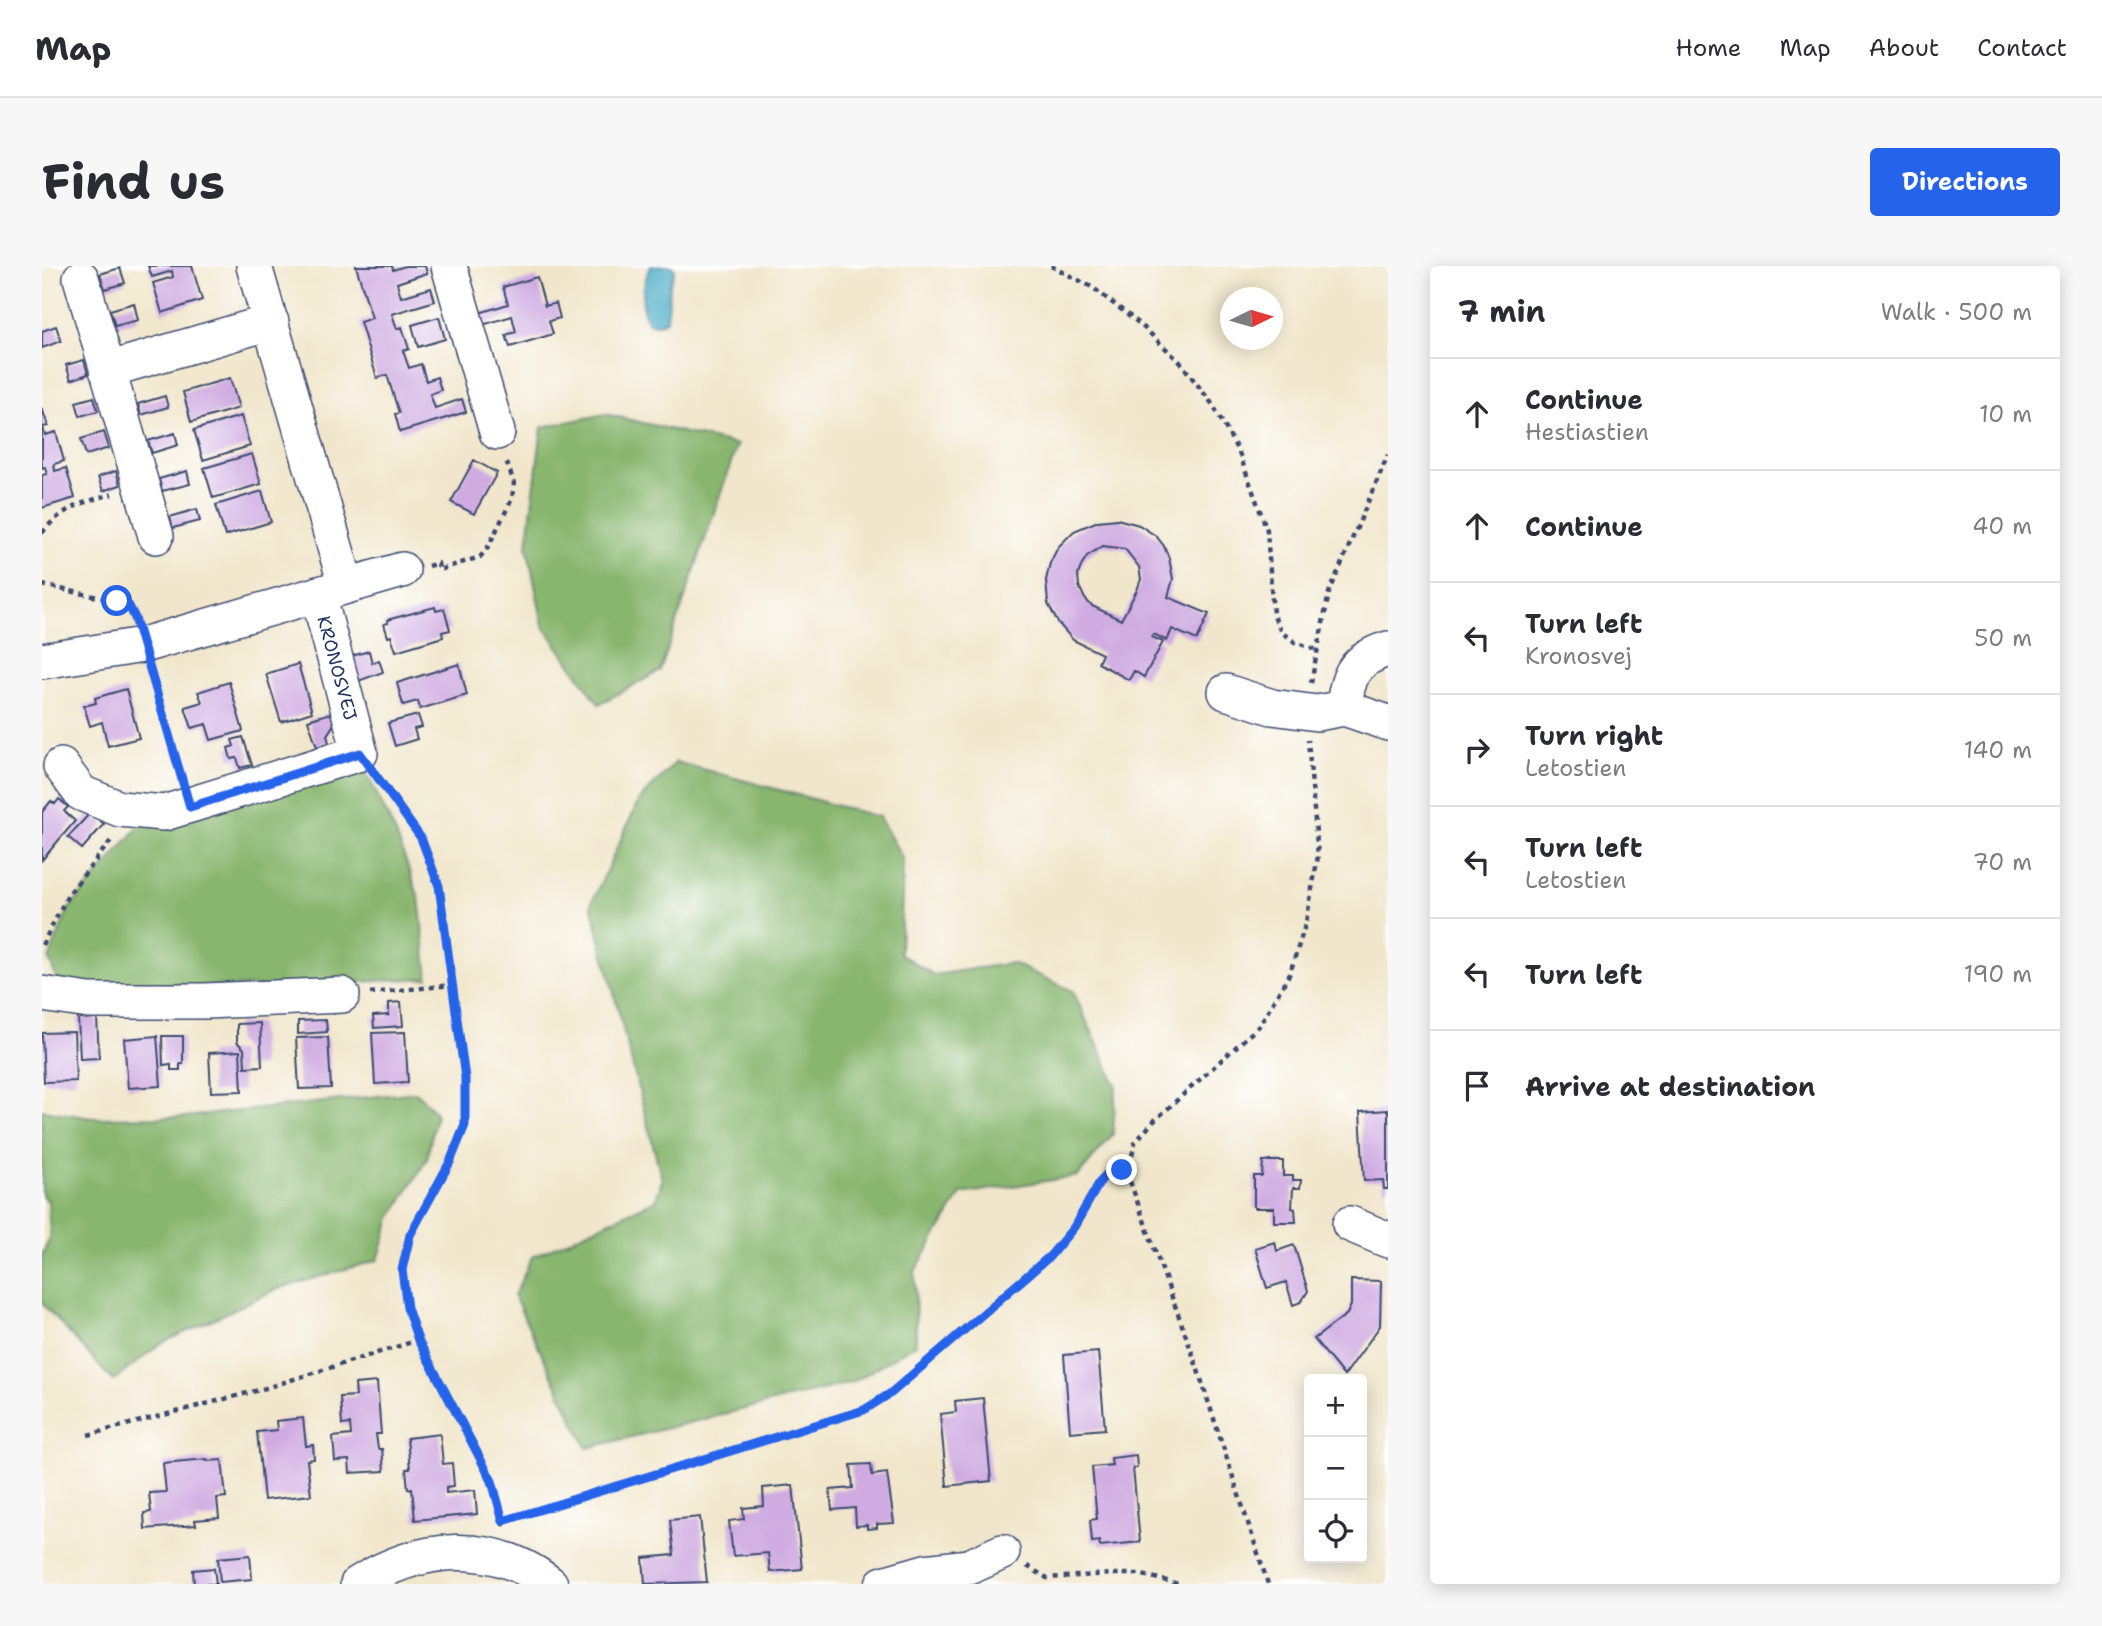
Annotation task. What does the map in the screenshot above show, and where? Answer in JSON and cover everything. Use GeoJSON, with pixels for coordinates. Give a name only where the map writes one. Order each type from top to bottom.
{"type":"FeatureCollection","features":[{"type":"Feature","properties":{"kind":"street","name":"KRONOSVEJ"},"geometry":{"type":"LineString","coordinates":[[254,266],[271,322],[332,589],[360,753]]}},
{"type":"Feature","properties":{"kind":"street"},"geometry":{"type":"LineString","coordinates":[[449,266],[497,432]]}},
{"type":"Feature","properties":{"kind":"street"},"geometry":{"type":"LineString","coordinates":[[81,278],[156,536]]}},
{"type":"Feature","properties":{"kind":"street"},"geometry":{"type":"LineString","coordinates":[[107,370],[271,322]]}},
{"type":"Feature","properties":{"kind":"street","name":"KRONOSVEJ"},"geometry":{"type":"LineString","coordinates":[[42,661],[143,645],[402,570]]}},
{"type":"Feature","properties":{"kind":"street"},"geometry":{"type":"LineString","coordinates":[[1343,708],[1346,683],[1357,664],[1388,649]]}},
{"type":"Feature","properties":{"kind":"street"},"geometry":{"type":"LineString","coordinates":[[1226,692],[1272,707],[1317,713],[1343,708],[1388,723]]}},
{"type":"Feature","properties":{"kind":"street"},"geometry":{"type":"LineString","coordinates":[[61,765],[81,793],[120,809],[164,813],[360,753]]}},
{"type":"Feature","properties":{"kind":"street"},"geometry":{"type":"LineString","coordinates":[[42,994],[89,1001],[205,1001],[341,995]]}},
{"type":"Feature","properties":{"kind":"street"},"geometry":{"type":"LineString","coordinates":[[1349,1224],[1388,1240]]}},
{"type":"Feature","properties":{"kind":"street"},"geometry":{"type":"LineString","coordinates":[[358,1584],[372,1575],[412,1560],[445,1552],[466,1551],[497,1556],[550,1584]]}},
{"type":"Feature","properties":{"kind":"street"},"geometry":{"type":"LineString","coordinates":[[883,1584],[925,1572],[969,1567],[1002,1552]]}},
{"type":"Feature","properties":{"kind":"path"},"geometry":{"type":"LineString","coordinates":[[1051,266],[1092,287],[1140,324],[1180,362],[1213,405],[1239,453],[1267,530],[1273,614],[1281,632],[1295,642],[1317,650]]}},
{"type":"Feature","properties":{"kind":"path"},"geometry":{"type":"LineString","coordinates":[[453,565],[480,557],[487,549],[512,499],[514,483],[497,432]]}},
{"type":"Feature","properties":{"kind":"path"},"geometry":{"type":"LineString","coordinates":[[1128,1176],[1135,1142],[1154,1121],[1259,1026],[1290,973],[1306,922],[1318,856],[1309,777],[1306,711],[1317,650],[1329,593],[1388,455]]}},
{"type":"Feature","properties":{"kind":"path"},"geometry":{"type":"LineString","coordinates":[[42,533],[53,519],[73,505],[141,486]]}},
{"type":"Feature","properties":{"kind":"path"},"geometry":{"type":"LineString","coordinates":[[42,585],[129,606],[135,618],[190,807]]}},
{"type":"Feature","properties":{"kind":"path"},"geometry":{"type":"LineString","coordinates":[[360,753],[421,838],[439,886],[465,1078],[465,1125],[450,1162],[410,1235],[402,1270],[407,1308],[418,1340],[492,1481],[503,1521],[497,1556]]}},
{"type":"Feature","properties":{"kind":"path"},"geometry":{"type":"LineString","coordinates":[[42,945],[68,895],[94,859],[137,811]]}},
{"type":"Feature","properties":{"kind":"path"},"geometry":{"type":"LineString","coordinates":[[341,995],[452,985]]}},
{"type":"Feature","properties":{"kind":"path"},"geometry":{"type":"LineString","coordinates":[[503,1521],[864,1410],[891,1393],[1050,1256],[1074,1227],[1101,1180],[1111,1170],[1122,1170],[1128,1176],[1194,1358],[1268,1584]]}},
{"type":"Feature","properties":{"kind":"path"},"geometry":{"type":"LineString","coordinates":[[88,1435],[259,1390],[418,1340]]}},
{"type":"Feature","properties":{"kind":"path"},"geometry":{"type":"LineString","coordinates":[[1002,1552],[1047,1578],[1139,1574],[1179,1584]]}},
{"type":"Feature","properties":{"kind":"green space"},"geometry":{"type":"Polygon","coordinates":[[[605,414],[737,445],[660,671],[599,704],[543,625],[527,546],[542,427],[605,414]]]}},
{"type":"Feature","properties":{"kind":"green space"},"geometry":{"type":"Polygon","coordinates":[[[676,762],[879,817],[903,859],[900,954],[934,975],[1012,963],[1073,991],[1116,1085],[1113,1134],[1078,1176],[961,1194],[915,1271],[916,1344],[853,1382],[587,1448],[514,1296],[532,1257],[656,1200],[662,1180],[591,904],[639,800],[676,762]]]}},
{"type":"Feature","properties":{"kind":"green space"},"geometry":{"type":"Polygon","coordinates":[[[364,768],[396,834],[419,898],[428,978],[279,986],[60,988],[49,959],[68,910],[141,824],[364,768]]]}},
{"type":"Feature","properties":{"kind":"green space"},"geometry":{"type":"Polygon","coordinates":[[[416,1092],[436,1113],[427,1159],[391,1218],[378,1260],[277,1289],[160,1344],[113,1381],[42,1303],[42,1255],[50,1238],[48,1201],[42,1196],[42,1110],[92,1118],[185,1117],[416,1092]]]}},
{"type":"Feature","properties":{"kind":"water"},"geometry":{"type":"Polygon","coordinates":[[[650,266],[672,266],[675,270],[670,284],[667,320],[659,324],[648,323],[643,309],[644,287],[650,266]]]}},
{"type":"Feature","properties":{"kind":"building"},"geometry":{"type":"Polygon","coordinates":[[[148,266],[192,266],[202,300],[162,313],[153,283],[173,277],[172,271],[152,277],[148,266]]]}},
{"type":"Feature","properties":{"kind":"building"},"geometry":{"type":"Polygon","coordinates":[[[356,266],[392,266],[393,270],[405,266],[425,266],[427,273],[397,283],[401,297],[431,288],[435,301],[392,314],[397,329],[402,327],[409,349],[403,351],[409,368],[421,364],[426,381],[437,377],[441,390],[430,394],[435,408],[462,399],[466,412],[400,432],[395,414],[399,413],[387,375],[377,378],[360,322],[372,318],[356,266]]]}},
{"type":"Feature","properties":{"kind":"building"},"geometry":{"type":"Polygon","coordinates":[[[120,268],[125,283],[105,289],[100,274],[120,268]]]}},
{"type":"Feature","properties":{"kind":"building"},"geometry":{"type":"Polygon","coordinates":[[[537,277],[545,306],[556,303],[560,318],[549,321],[553,334],[510,347],[506,335],[516,332],[512,316],[479,326],[476,314],[508,304],[503,287],[537,277]]]}},
{"type":"Feature","properties":{"kind":"building"},"geometry":{"type":"Polygon","coordinates":[[[134,303],[138,320],[115,326],[110,310],[134,303]]]}},
{"type":"Feature","properties":{"kind":"building"},"geometry":{"type":"Polygon","coordinates":[[[439,317],[445,339],[418,347],[412,325],[439,317]]]}},
{"type":"Feature","properties":{"kind":"building"},"geometry":{"type":"Polygon","coordinates":[[[56,326],[61,341],[42,348],[42,331],[56,326]]]}},
{"type":"Feature","properties":{"kind":"building"},"geometry":{"type":"Polygon","coordinates":[[[84,360],[88,374],[71,380],[66,365],[84,360]]]}},
{"type":"Feature","properties":{"kind":"building"},"geometry":{"type":"Polygon","coordinates":[[[230,378],[239,408],[191,422],[183,392],[230,378]]]}},
{"type":"Feature","properties":{"kind":"building"},"geometry":{"type":"Polygon","coordinates":[[[165,396],[168,407],[141,415],[138,404],[165,396]]]}},
{"type":"Feature","properties":{"kind":"building"},"geometry":{"type":"Polygon","coordinates":[[[94,397],[98,411],[80,416],[76,402],[94,397]]]}},
{"type":"Feature","properties":{"kind":"building"},"geometry":{"type":"Polygon","coordinates":[[[42,408],[48,426],[43,427],[45,435],[56,432],[64,461],[54,464],[55,471],[66,468],[75,498],[42,508],[42,475],[47,474],[45,467],[42,468],[42,408]]]}},
{"type":"Feature","properties":{"kind":"building"},"geometry":{"type":"Polygon","coordinates":[[[241,416],[250,446],[203,460],[194,430],[241,416]]]}},
{"type":"Feature","properties":{"kind":"building"},"geometry":{"type":"Polygon","coordinates":[[[104,432],[109,448],[86,455],[81,439],[104,432]]]}},
{"type":"Feature","properties":{"kind":"building"},"geometry":{"type":"Polygon","coordinates":[[[175,433],[178,445],[152,453],[148,441],[175,433]]]}},
{"type":"Feature","properties":{"kind":"building"},"geometry":{"type":"Polygon","coordinates":[[[252,454],[261,484],[213,498],[204,468],[252,454]]]}},
{"type":"Feature","properties":{"kind":"building"},"geometry":{"type":"Polygon","coordinates":[[[474,460],[497,473],[474,514],[451,502],[474,460]]]}},
{"type":"Feature","properties":{"kind":"building"},"geometry":{"type":"Polygon","coordinates":[[[116,471],[120,485],[103,491],[98,477],[116,471]]]}},
{"type":"Feature","properties":{"kind":"building"},"geometry":{"type":"Polygon","coordinates":[[[187,471],[190,484],[162,491],[159,479],[187,471]]]}},
{"type":"Feature","properties":{"kind":"building"},"geometry":{"type":"Polygon","coordinates":[[[262,491],[271,522],[225,536],[216,505],[262,491]]]}},
{"type":"Feature","properties":{"kind":"building"},"geometry":{"type":"Polygon","coordinates":[[[197,509],[200,521],[173,528],[170,517],[197,509]]]}},
{"type":"Feature","properties":{"kind":"building"},"geometry":{"type":"Polygon","coordinates":[[[1117,519],[1139,525],[1156,536],[1169,558],[1173,579],[1168,597],[1209,614],[1197,640],[1172,629],[1167,641],[1154,634],[1152,637],[1163,642],[1144,677],[1134,671],[1129,680],[1098,663],[1102,654],[1073,640],[1058,623],[1048,604],[1046,580],[1058,547],[1074,531],[1098,521],[1117,519]],[[1103,546],[1087,556],[1078,575],[1079,586],[1085,599],[1092,606],[1121,620],[1141,579],[1139,567],[1125,549],[1103,546]]]}},
{"type":"Feature","properties":{"kind":"building"},"geometry":{"type":"Polygon","coordinates":[[[435,607],[436,611],[444,609],[450,630],[442,632],[443,637],[396,651],[384,624],[388,623],[387,620],[435,607]]]}},
{"type":"Feature","properties":{"kind":"building"},"geometry":{"type":"Polygon","coordinates":[[[369,651],[372,663],[379,660],[383,672],[353,683],[345,658],[369,651]]]}},
{"type":"Feature","properties":{"kind":"building"},"geometry":{"type":"Polygon","coordinates":[[[298,664],[312,712],[281,722],[266,674],[298,664]]]}},
{"type":"Feature","properties":{"kind":"building"},"geometry":{"type":"Polygon","coordinates":[[[459,664],[467,695],[420,709],[418,701],[403,705],[397,683],[459,664]]]}},
{"type":"Feature","properties":{"kind":"building"},"geometry":{"type":"Polygon","coordinates":[[[229,682],[243,731],[211,740],[206,724],[192,728],[185,707],[202,702],[198,692],[229,682]]]}},
{"type":"Feature","properties":{"kind":"building"},"geometry":{"type":"Polygon","coordinates":[[[126,689],[139,738],[108,746],[102,722],[90,726],[84,706],[96,703],[95,698],[126,689]]]}},
{"type":"Feature","properties":{"kind":"building"},"geometry":{"type":"Polygon","coordinates":[[[331,713],[334,724],[327,735],[329,743],[317,747],[308,720],[331,713]]]}},
{"type":"Feature","properties":{"kind":"building"},"geometry":{"type":"Polygon","coordinates":[[[418,715],[422,727],[414,729],[417,739],[395,746],[388,723],[418,715]]]}},
{"type":"Feature","properties":{"kind":"building"},"geometry":{"type":"Polygon","coordinates":[[[243,737],[252,765],[240,768],[237,758],[231,759],[228,748],[234,746],[232,740],[243,737]]]}},
{"type":"Feature","properties":{"kind":"building"},"geometry":{"type":"Polygon","coordinates":[[[59,799],[68,807],[64,811],[75,821],[42,860],[42,812],[51,801],[55,804],[59,799]]]}},
{"type":"Feature","properties":{"kind":"building"},"geometry":{"type":"Polygon","coordinates":[[[91,812],[104,824],[82,849],[68,837],[91,812]]]}},
{"type":"Feature","properties":{"kind":"building"},"geometry":{"type":"Polygon","coordinates":[[[401,1002],[403,1026],[374,1028],[373,1016],[389,1015],[389,1003],[401,1002]]]}},
{"type":"Feature","properties":{"kind":"building"},"geometry":{"type":"Polygon","coordinates":[[[97,1017],[99,1058],[80,1059],[78,1018],[97,1017]]]}},
{"type":"Feature","properties":{"kind":"building"},"geometry":{"type":"Polygon","coordinates":[[[326,1020],[327,1032],[298,1034],[298,1021],[326,1020]]]}},
{"type":"Feature","properties":{"kind":"building"},"geometry":{"type":"Polygon","coordinates":[[[260,1023],[262,1066],[245,1067],[244,1049],[237,1042],[237,1024],[260,1023]]]}},
{"type":"Feature","properties":{"kind":"building"},"geometry":{"type":"Polygon","coordinates":[[[74,1032],[76,1081],[44,1082],[42,1033],[74,1032]]]}},
{"type":"Feature","properties":{"kind":"building"},"geometry":{"type":"Polygon","coordinates":[[[405,1032],[408,1082],[375,1084],[372,1033],[405,1032]]]}},
{"type":"Feature","properties":{"kind":"building"},"geometry":{"type":"Polygon","coordinates":[[[157,1036],[161,1086],[128,1088],[124,1039],[157,1036]]]}},
{"type":"Feature","properties":{"kind":"building"},"geometry":{"type":"Polygon","coordinates":[[[162,1036],[183,1036],[183,1064],[180,1064],[180,1070],[171,1070],[171,1064],[163,1065],[162,1036]]]}},
{"type":"Feature","properties":{"kind":"building"},"geometry":{"type":"Polygon","coordinates":[[[328,1037],[331,1088],[299,1089],[296,1038],[328,1037]]]}},
{"type":"Feature","properties":{"kind":"building"},"geometry":{"type":"Polygon","coordinates":[[[240,1051],[242,1091],[211,1092],[209,1053],[240,1051]]]}},
{"type":"Feature","properties":{"kind":"building"},"geometry":{"type":"Polygon","coordinates":[[[1388,1110],[1388,1189],[1384,1189],[1383,1180],[1364,1181],[1360,1112],[1388,1110]]]}},
{"type":"Feature","properties":{"kind":"building"},"geometry":{"type":"Polygon","coordinates":[[[1263,1161],[1283,1161],[1283,1176],[1293,1176],[1293,1180],[1301,1180],[1300,1188],[1293,1188],[1292,1208],[1295,1209],[1296,1222],[1274,1222],[1274,1208],[1254,1208],[1254,1176],[1262,1176],[1263,1161]]]}},
{"type":"Feature","properties":{"kind":"building"},"geometry":{"type":"Polygon","coordinates":[[[1275,1242],[1277,1251],[1294,1245],[1308,1291],[1301,1302],[1293,1305],[1286,1282],[1267,1288],[1255,1248],[1275,1242]]]}},
{"type":"Feature","properties":{"kind":"building"},"geometry":{"type":"Polygon","coordinates":[[[1351,1280],[1381,1281],[1380,1326],[1345,1374],[1342,1374],[1314,1339],[1347,1314],[1351,1305],[1351,1280]]]}},
{"type":"Feature","properties":{"kind":"building"},"geometry":{"type":"Polygon","coordinates":[[[1098,1352],[1105,1429],[1070,1432],[1064,1355],[1098,1352]]]}},
{"type":"Feature","properties":{"kind":"building"},"geometry":{"type":"Polygon","coordinates":[[[377,1382],[381,1434],[376,1434],[378,1449],[382,1449],[384,1471],[350,1473],[349,1460],[335,1461],[333,1437],[351,1435],[350,1424],[342,1425],[340,1397],[356,1396],[355,1384],[377,1382]]]}},
{"type":"Feature","properties":{"kind":"building"},"geometry":{"type":"Polygon","coordinates":[[[983,1398],[991,1481],[947,1486],[940,1414],[956,1412],[955,1401],[983,1398]]]}},
{"type":"Feature","properties":{"kind":"building"},"geometry":{"type":"Polygon","coordinates":[[[303,1418],[306,1446],[313,1445],[314,1459],[307,1460],[311,1495],[264,1500],[257,1432],[277,1430],[276,1421],[303,1418]]]}},
{"type":"Feature","properties":{"kind":"building"},"geometry":{"type":"Polygon","coordinates":[[[440,1434],[443,1464],[452,1463],[454,1486],[446,1487],[446,1493],[475,1490],[477,1514],[415,1520],[412,1488],[408,1489],[406,1469],[410,1469],[407,1438],[440,1434]]]}},
{"type":"Feature","properties":{"kind":"building"},"geometry":{"type":"Polygon","coordinates":[[[1136,1455],[1137,1468],[1133,1468],[1140,1542],[1100,1546],[1099,1541],[1092,1542],[1090,1520],[1097,1519],[1092,1467],[1112,1465],[1111,1458],[1136,1455]]]}},
{"type":"Feature","properties":{"kind":"building"},"geometry":{"type":"Polygon","coordinates":[[[222,1460],[226,1497],[217,1498],[219,1518],[195,1520],[196,1525],[145,1529],[144,1513],[151,1512],[149,1493],[166,1492],[163,1463],[222,1460]]]}},
{"type":"Feature","properties":{"kind":"building"},"geometry":{"type":"Polygon","coordinates":[[[871,1464],[872,1475],[887,1473],[894,1523],[877,1524],[877,1528],[867,1529],[867,1525],[856,1526],[855,1508],[832,1510],[830,1490],[853,1488],[851,1465],[871,1464]]]}},
{"type":"Feature","properties":{"kind":"building"},"geometry":{"type":"Polygon","coordinates":[[[793,1485],[802,1569],[770,1572],[768,1553],[733,1556],[729,1521],[744,1519],[743,1508],[764,1506],[763,1488],[793,1485]]]}},
{"type":"Feature","properties":{"kind":"building"},"geometry":{"type":"Polygon","coordinates":[[[700,1517],[707,1582],[645,1584],[643,1558],[674,1555],[670,1520],[700,1517]]]}},
{"type":"Feature","properties":{"kind":"building"},"geometry":{"type":"Polygon","coordinates":[[[250,1555],[252,1579],[220,1582],[218,1558],[250,1555]]]}},
{"type":"Feature","properties":{"kind":"building"},"geometry":{"type":"Polygon","coordinates":[[[214,1568],[216,1584],[194,1584],[193,1570],[214,1568]]]}},
{"type":"Feature","properties":{"kind":"route"},"geometry":{"type":"LineString","coordinates":[[117,601],[129,606],[135,618],[190,807],[360,753],[421,838],[439,886],[465,1078],[465,1125],[450,1162],[410,1235],[402,1270],[407,1308],[418,1340],[492,1481],[503,1521],[864,1410],[891,1393],[1050,1256],[1074,1227],[1101,1180],[1111,1170],[1122,1170]]}}]}
